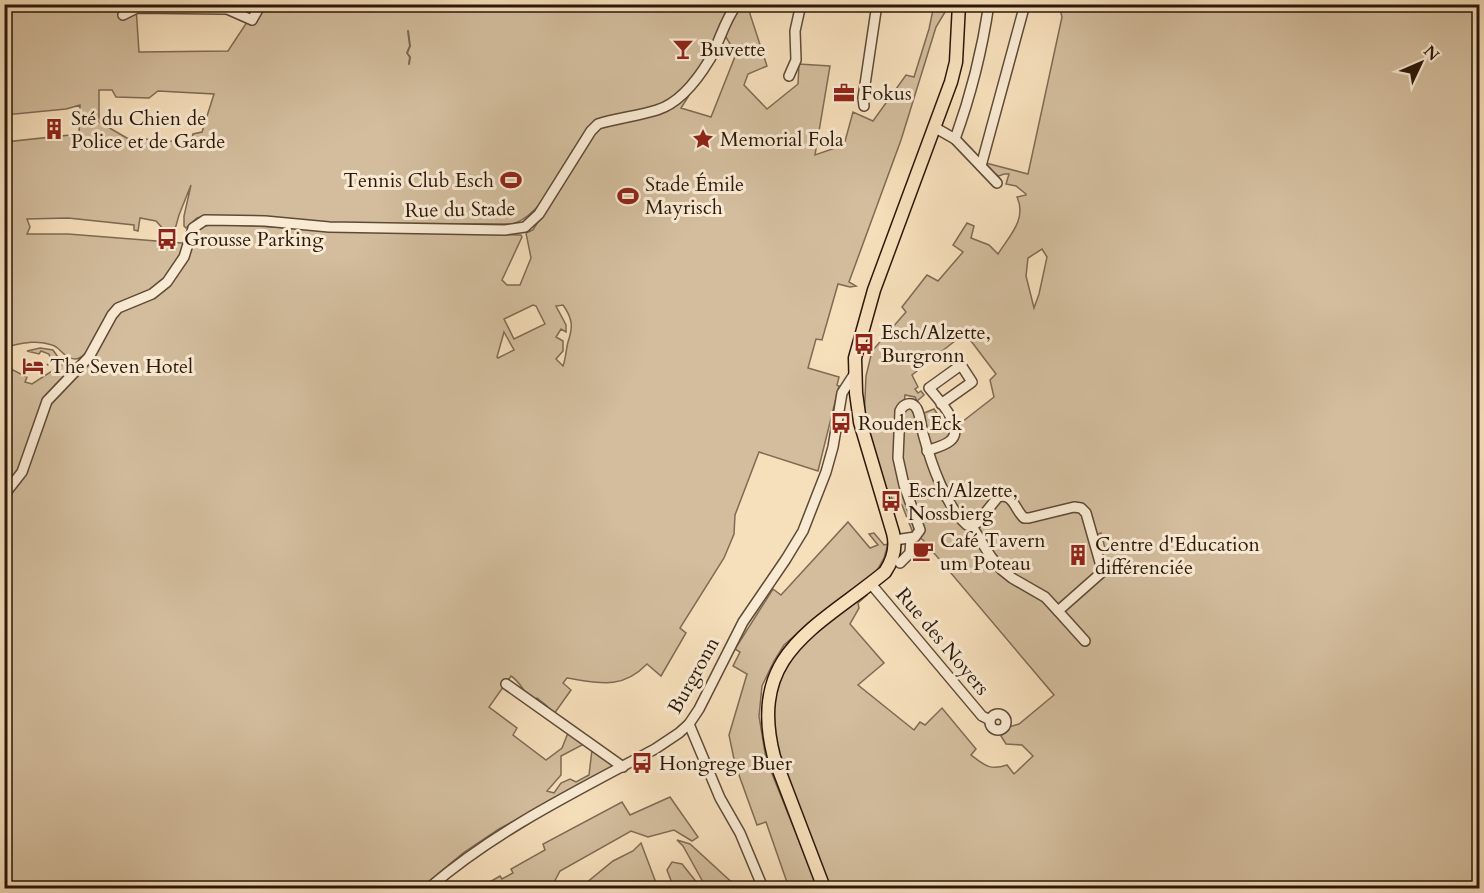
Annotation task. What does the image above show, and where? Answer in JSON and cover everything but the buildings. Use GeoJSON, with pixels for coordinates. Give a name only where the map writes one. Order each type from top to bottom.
{"type":"FeatureCollection","features":[{"type":"Feature","properties":{"kind":"main road"},"geometry":{"type":"LineString","coordinates":[[824,888],[774,757],[769,738],[768,700],[780,664],[789,650],[814,626],[871,584],[885,572],[891,563],[895,540],[852,390],[855,358],[862,326],[874,290],[951,82],[956,62],[959,4]]}},
{"type":"Feature","properties":{"kind":"street"},"geometry":{"type":"LineString","coordinates":[[123,15],[136,8],[227,9],[252,20],[261,4]]}},
{"type":"Feature","properties":{"kind":"street","name":"Rue du Stade"},"geometry":{"type":"LineString","coordinates":[[4,495],[22,472],[47,401],[94,350],[112,315],[126,304],[152,294],[167,282],[184,257],[193,228],[205,220],[265,221],[369,228],[505,230],[525,226],[539,214],[591,131],[598,124],[658,110],[682,95],[705,68],[737,4]]}},
{"type":"Feature","properties":{"kind":"street"},"geometry":{"type":"LineString","coordinates":[[789,76],[795,60],[795,31],[801,4]]}},
{"type":"Feature","properties":{"kind":"street"},"geometry":{"type":"LineString","coordinates":[[864,106],[863,98],[876,4]]}},
{"type":"Feature","properties":{"kind":"street"},"geometry":{"type":"LineString","coordinates":[[955,139],[969,99],[983,42],[989,4]]}},
{"type":"Feature","properties":{"kind":"street"},"geometry":{"type":"LineString","coordinates":[[981,166],[1025,4]]}},
{"type":"Feature","properties":{"kind":"street"},"geometry":{"type":"LineString","coordinates":[[934,127],[949,133],[997,183]]}},
{"type":"Feature","properties":{"kind":"street"},"geometry":{"type":"LineString","coordinates":[[927,450],[950,442],[955,428],[953,420],[941,404],[930,387],[961,365],[972,382],[941,404]]}},
{"type":"Feature","properties":{"kind":"street","name":"Burgronn"},"geometry":{"type":"LineString","coordinates":[[429,888],[467,857],[502,833],[623,767],[673,737],[688,724],[699,709],[743,622],[803,531],[826,472],[841,400],[852,390]]}},
{"type":"Feature","properties":{"kind":"street"},"geometry":{"type":"LineString","coordinates":[[895,540],[915,537],[920,530],[904,485],[898,458],[900,411],[904,405],[912,404],[918,410],[927,450],[938,478],[964,523],[971,525],[977,523],[1002,495],[1009,497],[1024,518],[1074,507],[1084,511],[1088,516],[1101,573],[1058,611]]}},
{"type":"Feature","properties":{"kind":"street"},"geometry":{"type":"LineString","coordinates":[[971,525],[1002,570],[1045,597],[1084,641]]}},
{"type":"Feature","properties":{"kind":"street"},"geometry":{"type":"LineString","coordinates":[[900,563],[910,553],[911,538]]}},
{"type":"Feature","properties":{"kind":"street","name":"Rue des Noyers"},"geometry":{"type":"LineString","coordinates":[[871,584],[982,716],[990,720]]}},
{"type":"Feature","properties":{"kind":"street"},"geometry":{"type":"LineString","coordinates":[[506,684],[623,767]]}},
{"type":"Feature","properties":{"kind":"street"},"geometry":{"type":"LineString","coordinates":[[688,724],[720,798],[740,833],[763,888]]}},
{"type":"Feature","properties":{"kind":"shaded area"},"geometry":{"type":"Polygon","coordinates":[[[5,5],[172,5],[136,7],[139,52],[228,51],[247,22],[251,23],[265,5],[751,5],[750,14],[767,66],[748,74],[744,85],[767,109],[798,84],[799,64],[830,66],[815,155],[844,145],[853,112],[873,121],[906,75],[914,77],[934,5],[954,5],[954,7],[948,7],[936,27],[901,140],[849,282],[856,286],[838,284],[822,340],[816,339],[808,368],[839,377],[837,385],[839,386],[818,471],[759,452],[735,515],[734,534],[724,558],[680,628],[686,633],[661,676],[647,664],[628,678],[610,683],[567,678],[563,683],[571,690],[554,714],[537,698],[534,701],[511,676],[489,707],[517,728],[513,735],[546,760],[562,748],[568,733],[584,744],[561,756],[561,775],[547,791],[554,793],[561,783],[570,779],[576,782],[589,775],[592,750],[615,766],[499,829],[463,853],[421,888],[5,888],[4,495],[16,482],[9,477],[5,483],[5,366],[27,377],[25,382],[32,384],[66,362],[78,368],[94,350],[107,324],[101,325],[89,349],[79,358],[73,359],[56,347],[40,342],[5,347],[5,142],[79,134],[80,105],[66,109],[5,115],[5,5]],[[723,32],[681,108],[711,117],[736,54],[723,32]],[[99,90],[99,122],[132,141],[134,138],[191,143],[193,134],[202,132],[214,94],[158,91],[149,98],[116,97],[112,90],[99,90]],[[669,106],[598,124],[577,153],[573,150],[541,203],[523,219],[513,224],[322,223],[265,217],[205,216],[197,218],[186,228],[184,216],[191,185],[174,233],[166,232],[156,221],[140,218],[138,231],[134,230],[134,225],[68,218],[27,219],[30,227],[27,234],[68,234],[182,243],[184,245],[174,273],[176,274],[198,231],[205,226],[216,224],[328,230],[521,235],[502,280],[507,285],[520,285],[531,258],[526,233],[533,230],[592,134],[600,126],[668,111],[669,106]],[[533,305],[504,319],[514,339],[545,324],[536,306],[533,305]],[[563,305],[556,306],[566,325],[566,332],[561,329],[556,337],[563,341],[563,351],[556,359],[563,366],[571,323],[563,305]],[[504,332],[497,357],[514,350],[504,332]]]}},
{"type":"Feature","properties":{"kind":"shaded area"},"geometry":{"type":"Polygon","coordinates":[[[1059,5],[1479,5],[1479,888],[830,888],[776,746],[773,700],[784,667],[794,651],[866,592],[867,595],[858,603],[859,608],[850,624],[884,663],[858,685],[914,730],[920,722],[925,725],[942,708],[976,749],[971,755],[988,766],[1007,765],[1014,774],[1033,756],[1022,745],[1006,744],[1001,736],[1009,727],[1019,724],[1054,695],[923,540],[913,533],[902,505],[892,499],[890,492],[884,486],[864,419],[866,376],[872,351],[906,312],[902,307],[927,275],[938,281],[963,252],[953,245],[967,223],[974,226],[971,238],[989,245],[998,254],[1016,227],[1020,213],[1017,197],[1026,194],[1016,186],[1006,184],[1009,174],[999,176],[989,169],[986,163],[1028,174],[1062,17],[1059,5]],[[1042,249],[1028,258],[1026,276],[1034,308],[1047,257],[1042,249]],[[965,333],[912,375],[918,387],[915,389],[924,395],[917,401],[915,397],[905,395],[904,405],[912,404],[927,450],[954,436],[962,422],[994,397],[990,380],[996,374],[965,333]],[[1101,533],[1093,536],[1099,554],[1106,552],[1101,533]]]}},
{"type":"Feature","properties":{"kind":"shaded area"},"geometry":{"type":"Polygon","coordinates":[[[40,348],[53,350],[60,360],[47,365],[51,361],[49,354],[41,351],[39,354],[27,351],[40,348]]]}},
{"type":"Feature","properties":{"kind":"shaded area"},"geometry":{"type":"Polygon","coordinates":[[[934,409],[943,422],[948,419],[952,428],[947,440],[935,445],[929,442],[924,413],[934,409]]]}},
{"type":"Feature","properties":{"kind":"shaded area"},"geometry":{"type":"Polygon","coordinates":[[[848,522],[870,548],[878,545],[869,534],[874,533],[884,545],[888,544],[884,558],[875,574],[809,623],[784,645],[762,686],[759,716],[766,759],[818,888],[789,888],[766,822],[757,825],[735,764],[729,735],[747,674],[733,666],[740,652],[735,649],[773,589],[781,595],[848,522]]]}},
{"type":"Feature","properties":{"kind":"shaded area"},"geometry":{"type":"Polygon","coordinates":[[[670,797],[698,837],[692,841],[674,830],[648,837],[631,831],[560,871],[551,888],[479,888],[500,876],[502,879],[513,873],[511,869],[545,850],[543,844],[622,802],[630,815],[670,797]]]}},
{"type":"Feature","properties":{"kind":"shaded area"},"geometry":{"type":"Polygon","coordinates":[[[677,840],[690,844],[738,888],[658,888],[672,883],[667,870],[672,862],[682,864],[698,884],[703,882],[683,846],[677,840]]]}},
{"type":"Feature","properties":{"kind":"shaded area"},"geometry":{"type":"Polygon","coordinates":[[[641,843],[658,888],[580,888],[613,861],[633,851],[641,843]]]}},
{"type":"Feature","properties":{"kind":"waterway"},"geometry":{"type":"LineString","coordinates":[[408,31],[409,64]]}},
{"type":"Feature","properties":{"kind":"place","name":"Buvette"},"geometry":{"type":"Point","coordinates":[683,49]}},
{"type":"Feature","properties":{"kind":"place","name":"Fokus"},"geometry":{"type":"Point","coordinates":[844,93]}},
{"type":"Feature","properties":{"kind":"place","name":"Sté du Chien de Police et de Garde"},"geometry":{"type":"Point","coordinates":[54,129]}},
{"type":"Feature","properties":{"kind":"place","name":"Memorial Fola"},"geometry":{"type":"Point","coordinates":[703,139]}},
{"type":"Feature","properties":{"kind":"place","name":"Tennis Club Esch"},"geometry":{"type":"Point","coordinates":[511,180]}},
{"type":"Feature","properties":{"kind":"place","name":"Stade Émile Mayrisch"},"geometry":{"type":"Point","coordinates":[628,196]}},
{"type":"Feature","properties":{"kind":"place","name":"Grousse Parking"},"geometry":{"type":"Point","coordinates":[167,239]}},
{"type":"Feature","properties":{"kind":"place","name":"Esch/Alzette, Burgronn"},"geometry":{"type":"Point","coordinates":[864,344]}},
{"type":"Feature","properties":{"kind":"place","name":"The Seven Hotel"},"geometry":{"type":"Point","coordinates":[33,366]}},
{"type":"Feature","properties":{"kind":"place","name":"Rouden Eck"},"geometry":{"type":"Point","coordinates":[841,423]}},
{"type":"Feature","properties":{"kind":"place","name":"Esch/Alzette, Nossbierg"},"geometry":{"type":"Point","coordinates":[891,501]}},
{"type":"Feature","properties":{"kind":"place","name":"Café Tavern um Poteau"},"geometry":{"type":"Point","coordinates":[923,551]}},
{"type":"Feature","properties":{"kind":"place","name":"Centre d'Education différenciée"},"geometry":{"type":"Point","coordinates":[1078,555]}},
{"type":"Feature","properties":{"kind":"place","name":"Hongrege Buer"},"geometry":{"type":"Point","coordinates":[642,763]}}]}
